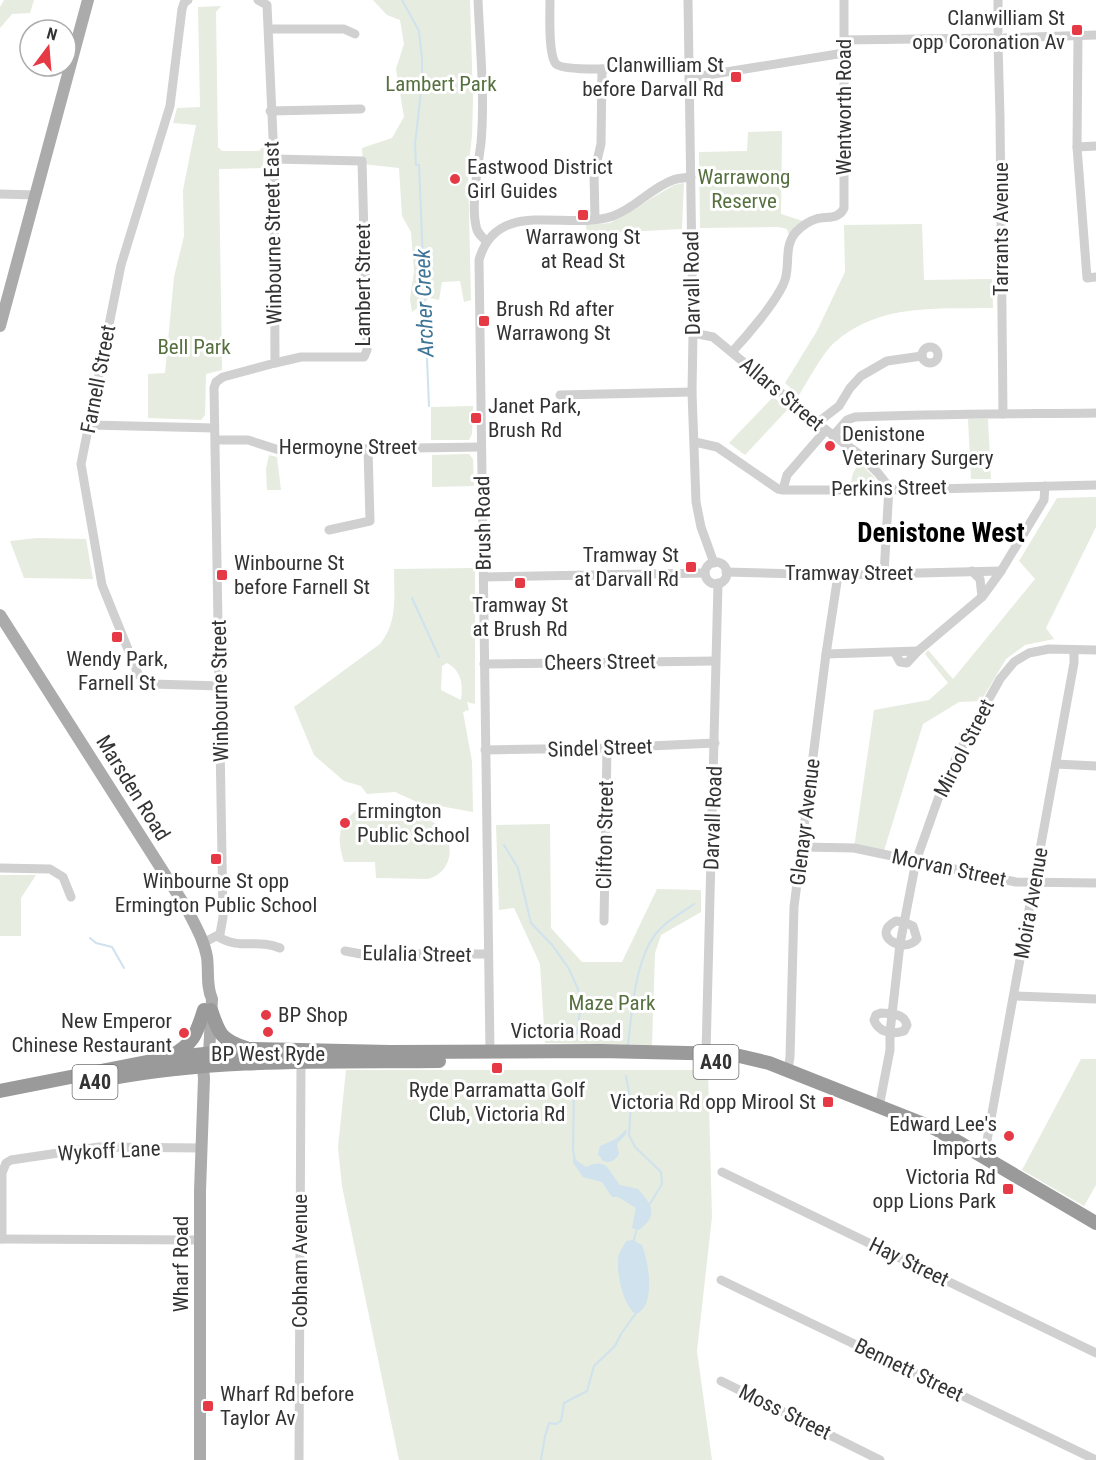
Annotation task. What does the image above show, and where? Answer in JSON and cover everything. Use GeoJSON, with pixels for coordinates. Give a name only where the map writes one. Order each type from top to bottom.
{"type":"FeatureCollection","features":[{"type":"Feature","properties":{"kind":"highway"},"geometry":{"type":"LineString","coordinates":[[207,1010],[222,1036],[232,1043],[251,1049]]}},
{"type":"Feature","properties":{"kind":"highway"},"geometry":{"type":"LineString","coordinates":[[167,1058],[191,1042],[207,1010]]}},
{"type":"Feature","properties":{"kind":"highway","name":"Victoria Road"},"geometry":{"type":"LineString","coordinates":[[0,1100],[251,1049],[706,1053],[742,1056],[788,1070],[936,1129],[1096,1223]]}},
{"type":"Feature","properties":{"kind":"highway","name":"Victoria Road"},"geometry":{"type":"LineString","coordinates":[[0,1091],[167,1058],[301,1061],[705,1061],[752,1067],[940,1141],[1096,1233]]}},
{"type":"Feature","properties":{"kind":"main road"},"geometry":{"type":"LineString","coordinates":[[0,326],[88,0]]}},
{"type":"Feature","properties":{"kind":"main road","name":"Marsden Road"},"geometry":{"type":"LineString","coordinates":[[0,615],[187,909],[203,943],[208,968],[208,991],[204,999],[207,1010],[204,1058]]}},
{"type":"Feature","properties":{"kind":"main road","name":"Wharf Road"},"geometry":{"type":"LineString","coordinates":[[200,1460],[200,1240],[204,1058]]}},
{"type":"Feature","properties":{"kind":"street","name":"Farnell Street"},"geometry":{"type":"LineString","coordinates":[[188,0],[182,9],[170,106],[121,265],[81,466],[102,585],[138,674],[146,682],[153,684],[220,686]]}},
{"type":"Feature","properties":{"kind":"street","name":"Winbourne Street East"},"geometry":{"type":"LineString","coordinates":[[258,0],[267,5],[270,29],[275,363]]}},
{"type":"Feature","properties":{"kind":"street"},"geometry":{"type":"LineString","coordinates":[[478,0],[482,105],[476,168],[475,223],[477,232],[486,240],[499,229],[514,222],[595,219],[615,216],[672,180],[691,177]]}},
{"type":"Feature","properties":{"kind":"street"},"geometry":{"type":"LineString","coordinates":[[550,0],[552,52],[555,63],[567,68],[602,69],[689,66]]}},
{"type":"Feature","properties":{"kind":"street","name":"Darvall Road"},"geometry":{"type":"LineString","coordinates":[[688,0],[692,392],[696,502],[701,527],[714,562]]}},
{"type":"Feature","properties":{"kind":"street","name":"Wentworth Road"},"geometry":{"type":"LineString","coordinates":[[732,352],[782,287],[787,273],[788,249],[796,232],[813,220],[842,213],[844,201],[843,0]]}},
{"type":"Feature","properties":{"kind":"street","name":"Tarrants Avenue"},"geometry":{"type":"LineString","coordinates":[[998,0],[1003,414]]}},
{"type":"Feature","properties":{"kind":"street"},"geometry":{"type":"LineString","coordinates":[[270,29],[344,29],[355,34]]}},
{"type":"Feature","properties":{"kind":"street"},"geometry":{"type":"LineString","coordinates":[[844,40],[1096,35]]}},
{"type":"Feature","properties":{"kind":"street"},"geometry":{"type":"LineString","coordinates":[[1078,36],[1077,147],[1091,265],[1087,278],[1096,277]]}},
{"type":"Feature","properties":{"kind":"street"},"geometry":{"type":"LineString","coordinates":[[689,78],[844,53]]}},
{"type":"Feature","properties":{"kind":"street"},"geometry":{"type":"LineString","coordinates":[[595,219],[594,173],[601,144],[602,69]]}},
{"type":"Feature","properties":{"kind":"street"},"geometry":{"type":"LineString","coordinates":[[270,111],[361,109]]}},
{"type":"Feature","properties":{"kind":"street"},"geometry":{"type":"LineString","coordinates":[[1077,147],[1096,146]]}},
{"type":"Feature","properties":{"kind":"street","name":"Lambert Street"},"geometry":{"type":"LineString","coordinates":[[273,159],[362,160],[367,350],[364,357],[301,357],[275,363]]}},
{"type":"Feature","properties":{"kind":"street"},"geometry":{"type":"LineString","coordinates":[[0,194],[36,195]]}},
{"type":"Feature","properties":{"kind":"street","name":"Brush Road"},"geometry":{"type":"LineString","coordinates":[[486,240],[480,253],[478,268],[490,1052]]}},
{"type":"Feature","properties":{"kind":"street","name":"Allars Street"},"geometry":{"type":"LineString","coordinates":[[693,333],[713,337],[732,352],[858,454],[878,472],[889,490]]}},
{"type":"Feature","properties":{"kind":"street"},"geometry":{"type":"LineString","coordinates":[[817,423],[841,403],[861,376],[881,363],[893,359],[921,356]]}},
{"type":"Feature","properties":{"kind":"street"},"geometry":{"type":"LineString","coordinates":[[90,425],[214,428],[216,382],[223,377],[275,363]]}},
{"type":"Feature","properties":{"kind":"street"},"geometry":{"type":"LineString","coordinates":[[560,395],[692,392]]}},
{"type":"Feature","properties":{"kind":"street"},"geometry":{"type":"LineString","coordinates":[[841,403],[855,417]]}},
{"type":"Feature","properties":{"kind":"street"},"geometry":{"type":"LineString","coordinates":[[783,489],[787,475],[830,433],[855,417],[975,413],[1096,413]]}},
{"type":"Feature","properties":{"kind":"street","name":"Winbourne Street"},"geometry":{"type":"LineString","coordinates":[[214,428],[223,916],[221,933],[217,936]]}},
{"type":"Feature","properties":{"kind":"street","name":"Hermoyne Street"},"geometry":{"type":"LineString","coordinates":[[216,440],[239,439],[279,450],[481,447]]}},
{"type":"Feature","properties":{"kind":"street","name":"Perkins Street"},"geometry":{"type":"LineString","coordinates":[[695,442],[717,447],[772,485],[783,489],[889,490],[1096,485]]}},
{"type":"Feature","properties":{"kind":"street"},"geometry":{"type":"LineString","coordinates":[[328,530],[370,521],[368,449]]}},
{"type":"Feature","properties":{"kind":"street"},"geometry":{"type":"LineString","coordinates":[[826,654],[895,653],[898,660],[905,663],[910,661],[918,651],[982,597],[1001,571],[1044,500],[1045,486]]}},
{"type":"Feature","properties":{"kind":"street"},"geometry":{"type":"LineString","coordinates":[[884,574],[889,490]]}},
{"type":"Feature","properties":{"kind":"street"},"geometry":{"type":"LineString","coordinates":[[714,562],[721,563],[726,572],[725,578],[718,583],[709,581],[705,573],[708,566],[714,562]]}},
{"type":"Feature","properties":{"kind":"street"},"geometry":{"type":"LineString","coordinates":[[972,571],[980,579],[982,597]]}},
{"type":"Feature","properties":{"kind":"street","name":"Tramway Street"},"geometry":{"type":"LineString","coordinates":[[726,572],[838,575],[1001,571]]}},
{"type":"Feature","properties":{"kind":"street"},"geometry":{"type":"LineString","coordinates":[[484,577],[705,573]]}},
{"type":"Feature","properties":{"kind":"street","name":"Glenayr Avenue"},"geometry":{"type":"LineString","coordinates":[[788,1070],[795,907],[838,575]]}},
{"type":"Feature","properties":{"kind":"street","name":"Darvall Road"},"geometry":{"type":"LineString","coordinates":[[706,1053],[718,583]]}},
{"type":"Feature","properties":{"kind":"street","name":"Mirool Street"},"geometry":{"type":"LineString","coordinates":[[879,1107],[891,1050],[890,1032],[900,944],[916,861],[938,799],[957,756],[1000,679],[1014,662],[1029,653],[1049,649],[1096,650]]}},
{"type":"Feature","properties":{"kind":"street","name":"Moira Avenue"},"geometry":{"type":"LineString","coordinates":[[984,1157],[1015,996],[1074,663],[1074,650]]}},
{"type":"Feature","properties":{"kind":"street","name":"Cheers Street"},"geometry":{"type":"LineString","coordinates":[[484,664],[716,661]]}},
{"type":"Feature","properties":{"kind":"street","name":"Sindel Street"},"geometry":{"type":"LineString","coordinates":[[485,750],[715,743]]}},
{"type":"Feature","properties":{"kind":"street","name":"Clifton Street"},"geometry":{"type":"LineString","coordinates":[[604,921],[607,748]]}},
{"type":"Feature","properties":{"kind":"street"},"geometry":{"type":"LineString","coordinates":[[1056,764],[1096,766]]}},
{"type":"Feature","properties":{"kind":"street","name":"Morvan Street"},"geometry":{"type":"LineString","coordinates":[[802,847],[854,848],[1016,882],[1096,883]]}},
{"type":"Feature","properties":{"kind":"street"},"geometry":{"type":"LineString","coordinates":[[0,868],[50,868],[63,877],[71,897]]}},
{"type":"Feature","properties":{"kind":"street"},"geometry":{"type":"LineString","coordinates":[[896,921],[913,926],[917,939],[913,944],[907,946],[900,944],[893,943],[887,938],[885,930],[888,925],[896,921]]}},
{"type":"Feature","properties":{"kind":"street"},"geometry":{"type":"LineString","coordinates":[[203,943],[217,936],[230,944],[267,944],[280,948]]}},
{"type":"Feature","properties":{"kind":"street","name":"Eulalia Street"},"geometry":{"type":"LineString","coordinates":[[345,951],[361,954],[488,954]]}},
{"type":"Feature","properties":{"kind":"street"},"geometry":{"type":"LineString","coordinates":[[1015,996],[1096,999]]}},
{"type":"Feature","properties":{"kind":"street"},"geometry":{"type":"LineString","coordinates":[[881,1013],[892,1014],[906,1020],[907,1025],[904,1031],[897,1034],[881,1030],[874,1020],[876,1015],[881,1013]]}},
{"type":"Feature","properties":{"kind":"street","name":"Cobham Avenue"},"geometry":{"type":"LineString","coordinates":[[300,1460],[301,1061]]}},
{"type":"Feature","properties":{"kind":"street","name":"Wykoff Lane"},"geometry":{"type":"LineString","coordinates":[[1,1239],[3,1168],[6,1163],[17,1158],[99,1147],[201,1148]]}},
{"type":"Feature","properties":{"kind":"street","name":"Hay Street"},"geometry":{"type":"LineString","coordinates":[[722,1172],[1096,1353]]}},
{"type":"Feature","properties":{"kind":"street"},"geometry":{"type":"LineString","coordinates":[[1,1239],[200,1240]]}},
{"type":"Feature","properties":{"kind":"street","name":"Bennett Street"},"geometry":{"type":"LineString","coordinates":[[721,1280],[1096,1460]]}},
{"type":"Feature","properties":{"kind":"street","name":"Moss Street"},"geometry":{"type":"LineString","coordinates":[[721,1381],[880,1460]]}},
{"type":"Feature","properties":{"kind":"green space"},"geometry":{"type":"Polygon","coordinates":[[[4,0],[34,0],[30,13],[12,14],[0,28],[0,7],[4,0]]]}},
{"type":"Feature","properties":{"kind":"green space","name":"Lambert Park"},"geometry":{"type":"Polygon","coordinates":[[[373,0],[470,0],[473,99],[468,169],[471,300],[464,302],[460,281],[442,282],[439,300],[429,298],[412,312],[410,299],[414,271],[411,232],[402,216],[399,168],[363,164],[362,148],[392,138],[404,117],[396,69],[404,44],[400,20],[387,15],[373,0]]]}},
{"type":"Feature","properties":{"kind":"green space","name":"Bell Park"},"geometry":{"type":"Polygon","coordinates":[[[221,6],[216,12],[218,147],[222,151],[259,151],[264,145],[263,168],[219,169],[222,370],[206,374],[205,415],[201,420],[148,418],[148,374],[165,373],[174,277],[184,236],[183,190],[196,125],[173,123],[177,108],[200,107],[198,7],[221,6]]]}},
{"type":"Feature","properties":{"kind":"green space","name":"Warrawong Reserve"},"geometry":{"type":"Polygon","coordinates":[[[782,131],[781,214],[803,221],[789,235],[787,229],[778,227],[700,228],[699,152],[747,151],[748,132],[782,131]]]}},
{"type":"Feature","properties":{"kind":"green space"},"geometry":{"type":"Polygon","coordinates":[[[684,183],[682,229],[587,234],[586,225],[610,223],[674,185],[684,183]]]}},
{"type":"Feature","properties":{"kind":"green space"},"geometry":{"type":"Polygon","coordinates":[[[922,224],[924,280],[992,279],[993,308],[930,309],[890,314],[871,320],[852,329],[830,347],[799,395],[785,383],[817,331],[845,272],[844,225],[922,224]]]}},
{"type":"Feature","properties":{"kind":"green space"},"geometry":{"type":"Polygon","coordinates":[[[773,397],[788,409],[745,455],[729,443],[773,397]]]}},
{"type":"Feature","properties":{"kind":"green space"},"geometry":{"type":"Polygon","coordinates":[[[473,406],[472,434],[469,440],[431,440],[431,407],[473,406]]]}},
{"type":"Feature","properties":{"kind":"green space"},"geometry":{"type":"Polygon","coordinates":[[[968,419],[988,419],[991,479],[971,479],[968,419]]]}},
{"type":"Feature","properties":{"kind":"green space"},"geometry":{"type":"Polygon","coordinates":[[[469,454],[473,459],[474,486],[432,487],[432,455],[469,454]]]}},
{"type":"Feature","properties":{"kind":"green space"},"geometry":{"type":"Polygon","coordinates":[[[269,455],[277,457],[281,490],[267,490],[266,469],[269,455]]]}},
{"type":"Feature","properties":{"kind":"green space"},"geometry":{"type":"Polygon","coordinates":[[[859,462],[874,477],[875,482],[872,485],[850,486],[859,462]]]}},
{"type":"Feature","properties":{"kind":"green space"},"geometry":{"type":"Polygon","coordinates":[[[1096,497],[1096,527],[1046,628],[1054,639],[1025,645],[1006,659],[981,701],[959,702],[923,724],[883,854],[854,848],[874,710],[929,700],[948,683],[925,654],[928,650],[953,679],[1035,579],[1019,561],[1057,498],[1096,497]]]}},
{"type":"Feature","properties":{"kind":"green space"},"geometry":{"type":"Polygon","coordinates":[[[37,538],[86,539],[93,579],[24,578],[10,541],[37,538]]]}},
{"type":"Feature","properties":{"kind":"green space"},"geometry":{"type":"Polygon","coordinates":[[[475,568],[475,704],[467,702],[469,710],[463,712],[472,761],[473,812],[417,802],[395,792],[367,794],[361,786],[344,781],[314,755],[294,707],[380,644],[386,636],[392,618],[394,569],[475,568]],[[447,663],[442,666],[441,690],[461,700],[462,689],[459,674],[447,663]]]}},
{"type":"Feature","properties":{"kind":"green space"},"geometry":{"type":"Polygon","coordinates":[[[358,809],[385,818],[431,821],[445,834],[449,843],[450,852],[444,868],[437,875],[428,879],[376,878],[375,862],[344,862],[340,846],[342,826],[358,809]]]}},
{"type":"Feature","properties":{"kind":"green space","name":"Maze Park"},"geometry":{"type":"Polygon","coordinates":[[[550,824],[551,928],[582,962],[622,962],[657,889],[701,890],[701,912],[661,935],[655,953],[652,1045],[545,1043],[540,964],[514,908],[499,910],[496,825],[550,824]]]}},
{"type":"Feature","properties":{"kind":"green space"},"geometry":{"type":"Polygon","coordinates":[[[0,875],[36,875],[21,898],[21,936],[0,936],[0,875]]]}},
{"type":"Feature","properties":{"kind":"green space"},"geometry":{"type":"Polygon","coordinates":[[[1081,1059],[1096,1059],[1096,1185],[1084,1206],[1022,1170],[1081,1059]]]}},
{"type":"Feature","properties":{"kind":"green space"},"geometry":{"type":"Polygon","coordinates":[[[346,1070],[708,1070],[712,1217],[697,1351],[712,1460],[399,1460],[342,1186],[338,1147],[346,1070]]]}},
{"type":"Feature","properties":{"kind":"water"},"geometry":{"type":"Polygon","coordinates":[[[627,1129],[626,1134],[617,1144],[619,1154],[610,1162],[603,1161],[598,1154],[600,1146],[616,1139],[627,1129]]]}},
{"type":"Feature","properties":{"kind":"water"},"geometry":{"type":"Polygon","coordinates":[[[573,1158],[586,1167],[598,1163],[603,1164],[620,1185],[638,1189],[647,1200],[651,1210],[649,1220],[645,1225],[639,1230],[632,1228],[636,1208],[618,1197],[612,1197],[602,1182],[583,1177],[573,1163],[573,1158]]]}},
{"type":"Feature","properties":{"kind":"water"},"geometry":{"type":"Polygon","coordinates":[[[633,1240],[642,1245],[647,1262],[649,1283],[646,1302],[636,1314],[627,1304],[618,1269],[619,1254],[626,1241],[633,1240]]]}},
{"type":"Feature","properties":{"kind":"waterway","name":"Archer Creek"},"geometry":{"type":"LineString","coordinates":[[402,0],[419,31],[422,59],[422,83],[415,144],[416,165],[419,165],[429,406]]}},
{"type":"Feature","properties":{"kind":"waterway","name":"Archer Creek"},"geometry":{"type":"LineString","coordinates":[[412,598],[439,657]]}},
{"type":"Feature","properties":{"kind":"waterway","name":"Archer Creek"},"geometry":{"type":"LineString","coordinates":[[504,845],[518,868],[531,923],[553,946],[569,969],[578,989],[580,1011],[577,1034]]}},
{"type":"Feature","properties":{"kind":"waterway","name":"Archer Creek"},"geometry":{"type":"LineString","coordinates":[[628,1045],[633,1000],[645,953],[660,929],[694,904]]}},
{"type":"Feature","properties":{"kind":"waterway"},"geometry":{"type":"LineString","coordinates":[[90,938],[96,943],[112,947],[124,968]]}},
{"type":"Feature","properties":{"kind":"waterway","name":"Archer Creek"},"geometry":{"type":"LineString","coordinates":[[626,1076],[631,1103],[629,1135],[635,1147],[661,1172],[662,1184],[648,1207]]}},
{"type":"Feature","properties":{"kind":"waterway","name":"Archer Creek"},"geometry":{"type":"LineString","coordinates":[[574,1094],[573,1150],[575,1160]]}},
{"type":"Feature","properties":{"kind":"waterway","name":"Archer Creek"},"geometry":{"type":"LineString","coordinates":[[633,1243],[637,1228]]}},
{"type":"Feature","properties":{"kind":"waterway","name":"Archer Creek"},"geometry":{"type":"LineString","coordinates":[[541,1460],[549,1423],[556,1424],[561,1421],[564,1403],[587,1391],[594,1366],[615,1346],[636,1313]]}},
{"type":"Feature","properties":{"kind":"place","name":"Clanwilliam St opp Coronation Av"},"geometry":{"type":"Point","coordinates":[1077,30]}},
{"type":"Feature","properties":{"kind":"place","name":"Clanwilliam St before Darvall Rd"},"geometry":{"type":"Point","coordinates":[736,77]}},
{"type":"Feature","properties":{"kind":"place","name":"Eastwood District Girl Guides"},"geometry":{"type":"Point","coordinates":[455,179]}},
{"type":"Feature","properties":{"kind":"place","name":"Warrawong St at Read St"},"geometry":{"type":"Point","coordinates":[583,215]}},
{"type":"Feature","properties":{"kind":"place","name":"Brush Rd after Warrawong St"},"geometry":{"type":"Point","coordinates":[484,321]}},
{"type":"Feature","properties":{"kind":"place","name":"Janet Park, Brush Rd"},"geometry":{"type":"Point","coordinates":[476,418]}},
{"type":"Feature","properties":{"kind":"place","name":"Denistone Veterinary Surgery"},"geometry":{"type":"Point","coordinates":[830,446]}},
{"type":"Feature","properties":{"kind":"place","name":"Tramway St at Darvall Rd"},"geometry":{"type":"Point","coordinates":[691,567]}},
{"type":"Feature","properties":{"kind":"place","name":"Winbourne St before Farnell St"},"geometry":{"type":"Point","coordinates":[222,575]}},
{"type":"Feature","properties":{"kind":"place","name":"Tramway St at Brush Rd"},"geometry":{"type":"Point","coordinates":[520,583]}},
{"type":"Feature","properties":{"kind":"place","name":"Wendy Park, Farnell St"},"geometry":{"type":"Point","coordinates":[117,637]}},
{"type":"Feature","properties":{"kind":"place","name":"Ermington Public School"},"geometry":{"type":"Point","coordinates":[345,823]}},
{"type":"Feature","properties":{"kind":"place","name":"Winbourne St opp Ermington Public School"},"geometry":{"type":"Point","coordinates":[216,859]}},
{"type":"Feature","properties":{"kind":"place","name":"BP Shop"},"geometry":{"type":"Point","coordinates":[266,1015]}},
{"type":"Feature","properties":{"kind":"place","name":"BP West Ryde"},"geometry":{"type":"Point","coordinates":[268,1032]}},
{"type":"Feature","properties":{"kind":"place","name":"New Emperor Chinese Restaurant"},"geometry":{"type":"Point","coordinates":[184,1033]}},
{"type":"Feature","properties":{"kind":"place","name":"Ryde Parramatta Golf Club, Victoria Rd"},"geometry":{"type":"Point","coordinates":[497,1068]}},
{"type":"Feature","properties":{"kind":"place","name":"Victoria Rd opp Mirool St"},"geometry":{"type":"Point","coordinates":[828,1102]}},
{"type":"Feature","properties":{"kind":"place","name":"Edward Lee's Imports"},"geometry":{"type":"Point","coordinates":[1009,1136]}},
{"type":"Feature","properties":{"kind":"place","name":"Victoria Rd opp Lions Park"},"geometry":{"type":"Point","coordinates":[1008,1189]}},
{"type":"Feature","properties":{"kind":"place","name":"Wharf Rd before Taylor Av"},"geometry":{"type":"Point","coordinates":[208,1406]}},
{"type":"Feature","properties":{"kind":"district","name":"Denistone West"},"geometry":{"type":"Point","coordinates":[941,533]}}]}
